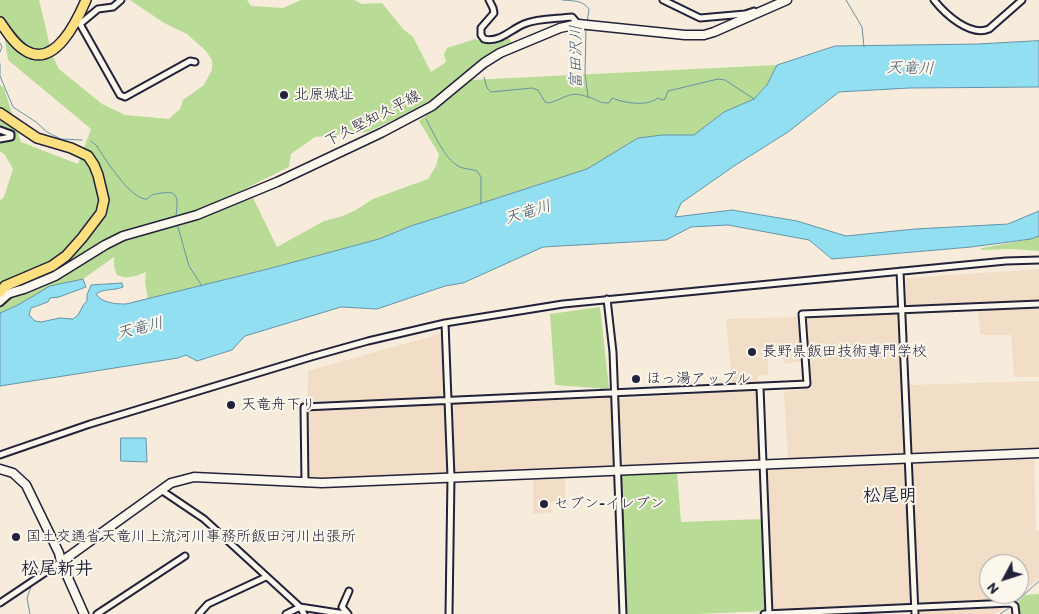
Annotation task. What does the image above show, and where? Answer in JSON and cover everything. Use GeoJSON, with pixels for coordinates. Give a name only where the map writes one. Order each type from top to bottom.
{"type":"FeatureCollection","features":[{"type":"Feature","properties":{"kind":"main road"},"geometry":{"type":"LineString","coordinates":[[0,22],[21,48],[37,55],[50,52],[78,23],[86,0]]}},
{"type":"Feature","properties":{"kind":"main road","name":"下久堅知久平線"},"geometry":{"type":"LineString","coordinates":[[0,294],[10,294],[55,276],[123,236],[142,229],[197,215],[277,182],[381,133],[432,106],[484,63],[500,53],[560,28],[583,25],[692,36],[714,32],[787,0]]}},
{"type":"Feature","properties":{"kind":"main road"},"geometry":{"type":"LineString","coordinates":[[0,113],[37,138],[71,148],[88,156],[98,175],[104,200],[101,213],[66,256],[52,266],[5,286],[0,294]]}},
{"type":"Feature","properties":{"kind":"main road"},"geometry":{"type":"LineString","coordinates":[[61,562],[161,490],[180,479],[194,477],[305,483],[1039,453]]}},
{"type":"Feature","properties":{"kind":"main road"},"geometry":{"type":"LineString","coordinates":[[0,469],[13,473],[26,484],[59,552],[61,562],[84,614]]}},
{"type":"Feature","properties":{"kind":"street"},"geometry":{"type":"LineString","coordinates":[[121,0],[113,7],[98,9],[78,23],[120,95],[125,97],[190,61],[195,62]]}},
{"type":"Feature","properties":{"kind":"street"},"geometry":{"type":"LineString","coordinates":[[489,0],[494,8],[494,13],[481,28],[481,36],[484,39],[494,40],[523,24],[534,21],[572,17],[583,25]]}},
{"type":"Feature","properties":{"kind":"street"},"geometry":{"type":"LineString","coordinates":[[663,0],[700,18],[745,14],[757,10],[764,11]]}},
{"type":"Feature","properties":{"kind":"street"},"geometry":{"type":"LineString","coordinates":[[934,0],[952,19],[982,32],[989,29],[1022,0]]}},
{"type":"Feature","properties":{"kind":"street"},"geometry":{"type":"LineString","coordinates":[[0,130],[11,134],[11,137],[0,139]]}},
{"type":"Feature","properties":{"kind":"street"},"geometry":{"type":"LineString","coordinates":[[0,455],[90,424],[302,360],[368,341],[444,324],[563,304],[606,299],[1006,261],[1039,260]]}},
{"type":"Feature","properties":{"kind":"street"},"geometry":{"type":"LineString","coordinates":[[900,271],[915,614]]}},
{"type":"Feature","properties":{"kind":"street"},"geometry":{"type":"LineString","coordinates":[[0,303],[10,294]]}},
{"type":"Feature","properties":{"kind":"street"},"geometry":{"type":"LineString","coordinates":[[606,299],[613,352],[623,614]]}},
{"type":"Feature","properties":{"kind":"street"},"geometry":{"type":"LineString","coordinates":[[305,483],[304,406],[807,384],[802,314],[1039,304]]}},
{"type":"Feature","properties":{"kind":"street"},"geometry":{"type":"LineString","coordinates":[[444,324],[451,477],[449,614]]}},
{"type":"Feature","properties":{"kind":"street"},"geometry":{"type":"LineString","coordinates":[[760,387],[769,614]]}},
{"type":"Feature","properties":{"kind":"street"},"geometry":{"type":"LineString","coordinates":[[161,490],[204,519],[300,607],[304,614]]}},
{"type":"Feature","properties":{"kind":"street"},"geometry":{"type":"LineString","coordinates":[[97,614],[185,556]]}},
{"type":"Feature","properties":{"kind":"street"},"geometry":{"type":"LineString","coordinates":[[0,603],[61,562]]}},
{"type":"Feature","properties":{"kind":"street"},"geometry":{"type":"LineString","coordinates":[[199,614],[208,604],[266,577]]}},
{"type":"Feature","properties":{"kind":"street"},"geometry":{"type":"LineString","coordinates":[[346,614],[342,607],[349,591]]}},
{"type":"Feature","properties":{"kind":"street"},"geometry":{"type":"LineString","coordinates":[[764,614],[915,607],[1014,605],[1016,614]]}},
{"type":"Feature","properties":{"kind":"street"},"geometry":{"type":"LineString","coordinates":[[286,614],[300,607],[346,614]]}},
{"type":"Feature","properties":{"kind":"shaded area"},"geometry":{"type":"Polygon","coordinates":[[[1039,269],[1039,301],[906,306],[906,278],[1039,269]]]}},
{"type":"Feature","properties":{"kind":"shaded area"},"geometry":{"type":"Polygon","coordinates":[[[1039,307],[1039,377],[1014,377],[1011,335],[980,335],[978,310],[1039,307]]]}},
{"type":"Feature","properties":{"kind":"shaded area"},"geometry":{"type":"Polygon","coordinates":[[[899,314],[905,456],[788,461],[784,392],[812,388],[806,318],[899,314]]]}},
{"type":"Feature","properties":{"kind":"shaded area","name":"長野県飯田技術専門学校"},"geometry":{"type":"Polygon","coordinates":[[[797,317],[803,361],[784,364],[781,351],[768,353],[768,375],[758,376],[758,383],[732,384],[726,319],[797,317]]]}},
{"type":"Feature","properties":{"kind":"shaded area"},"geometry":{"type":"Polygon","coordinates":[[[443,333],[446,398],[307,404],[308,371],[443,333]]]}},
{"type":"Feature","properties":{"kind":"shaded area"},"geometry":{"type":"Polygon","coordinates":[[[1039,381],[1039,451],[910,456],[908,385],[1039,381]]]}},
{"type":"Feature","properties":{"kind":"shaded area"},"geometry":{"type":"Polygon","coordinates":[[[758,390],[760,462],[623,467],[619,399],[758,390]]]}},
{"type":"Feature","properties":{"kind":"shaded area"},"geometry":{"type":"Polygon","coordinates":[[[613,398],[615,468],[455,475],[452,404],[613,398]]]}},
{"type":"Feature","properties":{"kind":"shaded area"},"geometry":{"type":"Polygon","coordinates":[[[446,404],[449,475],[309,481],[308,411],[446,404]]]}},
{"type":"Feature","properties":{"kind":"shaded area"},"geometry":{"type":"Polygon","coordinates":[[[1034,457],[1036,531],[1039,531],[1039,578],[1029,587],[1029,554],[979,554],[979,602],[919,604],[911,462],[1034,457]]]}},
{"type":"Feature","properties":{"kind":"shaded area"},"geometry":{"type":"Polygon","coordinates":[[[906,463],[912,605],[773,610],[768,468],[906,463]]]}},
{"type":"Feature","properties":{"kind":"shaded area"},"geometry":{"type":"Polygon","coordinates":[[[533,476],[565,476],[565,502],[551,502],[551,513],[533,514],[533,476]]]}},
{"type":"Feature","properties":{"kind":"shaded area"},"geometry":{"type":"Polygon","coordinates":[[[1009,605],[995,614],[920,614],[919,611],[1009,605]]]}},
{"type":"Feature","properties":{"kind":"green space"},"geometry":{"type":"Polygon","coordinates":[[[0,0],[39,0],[52,55],[59,69],[102,104],[125,115],[169,119],[180,109],[183,100],[204,85],[212,70],[212,60],[206,51],[187,34],[164,23],[130,0],[247,0],[251,6],[283,8],[301,0],[354,0],[362,4],[382,3],[403,29],[413,37],[431,72],[446,62],[444,54],[447,48],[475,39],[492,45],[509,38],[512,44],[475,64],[428,104],[368,132],[315,137],[291,154],[289,167],[226,198],[191,212],[143,225],[135,234],[182,225],[253,198],[277,247],[324,221],[343,216],[373,199],[428,179],[436,166],[439,154],[419,121],[470,80],[777,65],[767,85],[754,99],[724,112],[694,135],[663,135],[638,138],[587,169],[411,226],[379,239],[148,299],[145,282],[146,272],[128,277],[117,275],[114,267],[114,257],[83,279],[50,286],[18,305],[0,313],[0,201],[4,197],[13,169],[5,155],[0,151],[0,85],[4,88],[21,142],[78,164],[91,129],[8,60],[4,34],[0,26],[0,0]]]}},
{"type":"Feature","properties":{"kind":"green space"},"geometry":{"type":"Polygon","coordinates":[[[1039,236],[1039,251],[1012,249],[980,250],[982,248],[1039,236]]]}},
{"type":"Feature","properties":{"kind":"green space"},"geometry":{"type":"Polygon","coordinates":[[[600,307],[609,389],[555,385],[550,314],[600,307]]]}},
{"type":"Feature","properties":{"kind":"green space"},"geometry":{"type":"Polygon","coordinates":[[[677,472],[681,522],[762,519],[766,611],[697,614],[626,614],[620,475],[623,473],[677,472]]]}},
{"type":"Feature","properties":{"kind":"green space"},"geometry":{"type":"Polygon","coordinates":[[[1039,594],[1039,614],[1018,614],[1016,604],[1029,604],[1029,595],[1039,594]]]}},
{"type":"Feature","properties":{"kind":"water","name":"天竜川"},"geometry":{"type":"Polygon","coordinates":[[[1039,41],[1039,87],[909,88],[839,92],[788,132],[734,166],[681,203],[675,217],[732,210],[797,221],[846,236],[915,229],[1008,224],[1039,211],[1039,236],[1031,239],[971,247],[832,259],[809,240],[728,225],[691,227],[666,240],[543,247],[463,283],[445,286],[377,309],[341,307],[245,336],[232,350],[197,361],[186,355],[178,358],[0,386],[0,313],[18,305],[50,286],[83,279],[86,287],[59,297],[50,298],[48,302],[31,308],[29,315],[35,321],[41,322],[60,318],[73,319],[87,301],[91,285],[122,283],[123,287],[96,294],[105,301],[126,304],[379,239],[411,226],[587,169],[638,138],[663,135],[694,135],[724,112],[754,99],[767,85],[777,65],[835,46],[978,44],[1039,41]]]}},
{"type":"Feature","properties":{"kind":"water"},"geometry":{"type":"Polygon","coordinates":[[[121,438],[146,438],[147,462],[121,461],[121,438]]]}},
{"type":"Feature","properties":{"kind":"waterway","name":"富田沢川"},"geometry":{"type":"LineString","coordinates":[[562,0],[584,4],[589,9],[587,23]]}},
{"type":"Feature","properties":{"kind":"waterway"},"geometry":{"type":"LineString","coordinates":[[846,0],[862,27],[864,47]]}},
{"type":"Feature","properties":{"kind":"waterway","name":"富田沢川"},"geometry":{"type":"LineString","coordinates":[[586,29],[585,74],[588,97],[599,102],[609,103],[612,98],[629,103],[648,102],[658,98],[662,100],[665,99],[668,91],[718,79],[725,80],[754,99]]}},
{"type":"Feature","properties":{"kind":"waterway"},"geometry":{"type":"LineString","coordinates":[[0,43],[2,47],[0,52]]}},
{"type":"Feature","properties":{"kind":"waterway"},"geometry":{"type":"LineString","coordinates":[[0,64],[0,76],[13,107],[36,122],[47,132],[61,139],[82,140]]}},
{"type":"Feature","properties":{"kind":"waterway"},"geometry":{"type":"LineString","coordinates":[[484,77],[487,88],[491,92],[532,88],[538,90],[545,102],[549,103],[576,94],[588,97]]}},
{"type":"Feature","properties":{"kind":"waterway"},"geometry":{"type":"LineString","coordinates":[[426,119],[448,158],[460,167],[477,171],[481,177],[481,204]]}},
{"type":"Feature","properties":{"kind":"waterway"},"geometry":{"type":"LineString","coordinates":[[91,141],[97,146],[126,186],[141,198],[147,199],[154,194],[168,192],[175,195],[177,202],[176,217]]}},
{"type":"Feature","properties":{"kind":"waterway"},"geometry":{"type":"LineString","coordinates":[[178,227],[189,266],[202,286]]}},
{"type":"Feature","properties":{"kind":"waterway"},"geometry":{"type":"LineString","coordinates":[[1029,590],[1039,581]]}},
{"type":"Feature","properties":{"kind":"waterway"},"geometry":{"type":"LineString","coordinates":[[30,614],[27,598],[32,584]]}},
{"type":"Feature","properties":{"kind":"waterway"},"geometry":{"type":"LineString","coordinates":[[1000,614],[1012,606]]}},
{"type":"Feature","properties":{"kind":"place","name":"北原城址"},"geometry":{"type":"Point","coordinates":[284,95]}},
{"type":"Feature","properties":{"kind":"place","name":"長野県飯田技術専門学校"},"geometry":{"type":"Point","coordinates":[752,352]}},
{"type":"Feature","properties":{"kind":"place","name":"ほっ湯アップル"},"geometry":{"type":"Point","coordinates":[636,379]}},
{"type":"Feature","properties":{"kind":"place","name":"天竜舟下り"},"geometry":{"type":"Point","coordinates":[231,405]}},
{"type":"Feature","properties":{"kind":"place","name":"セブン-イレブン"},"geometry":{"type":"Point","coordinates":[544,504]}},
{"type":"Feature","properties":{"kind":"place","name":"国土交通省天竜川上流河川事務所飯田河川出張所"},"geometry":{"type":"Point","coordinates":[16,537]}},
{"type":"Feature","properties":{"kind":"district","name":"松尾明"},"geometry":{"type":"Point","coordinates":[890,496]}},
{"type":"Feature","properties":{"kind":"district","name":"松尾新井"},"geometry":{"type":"Point","coordinates":[57,569]}}]}
